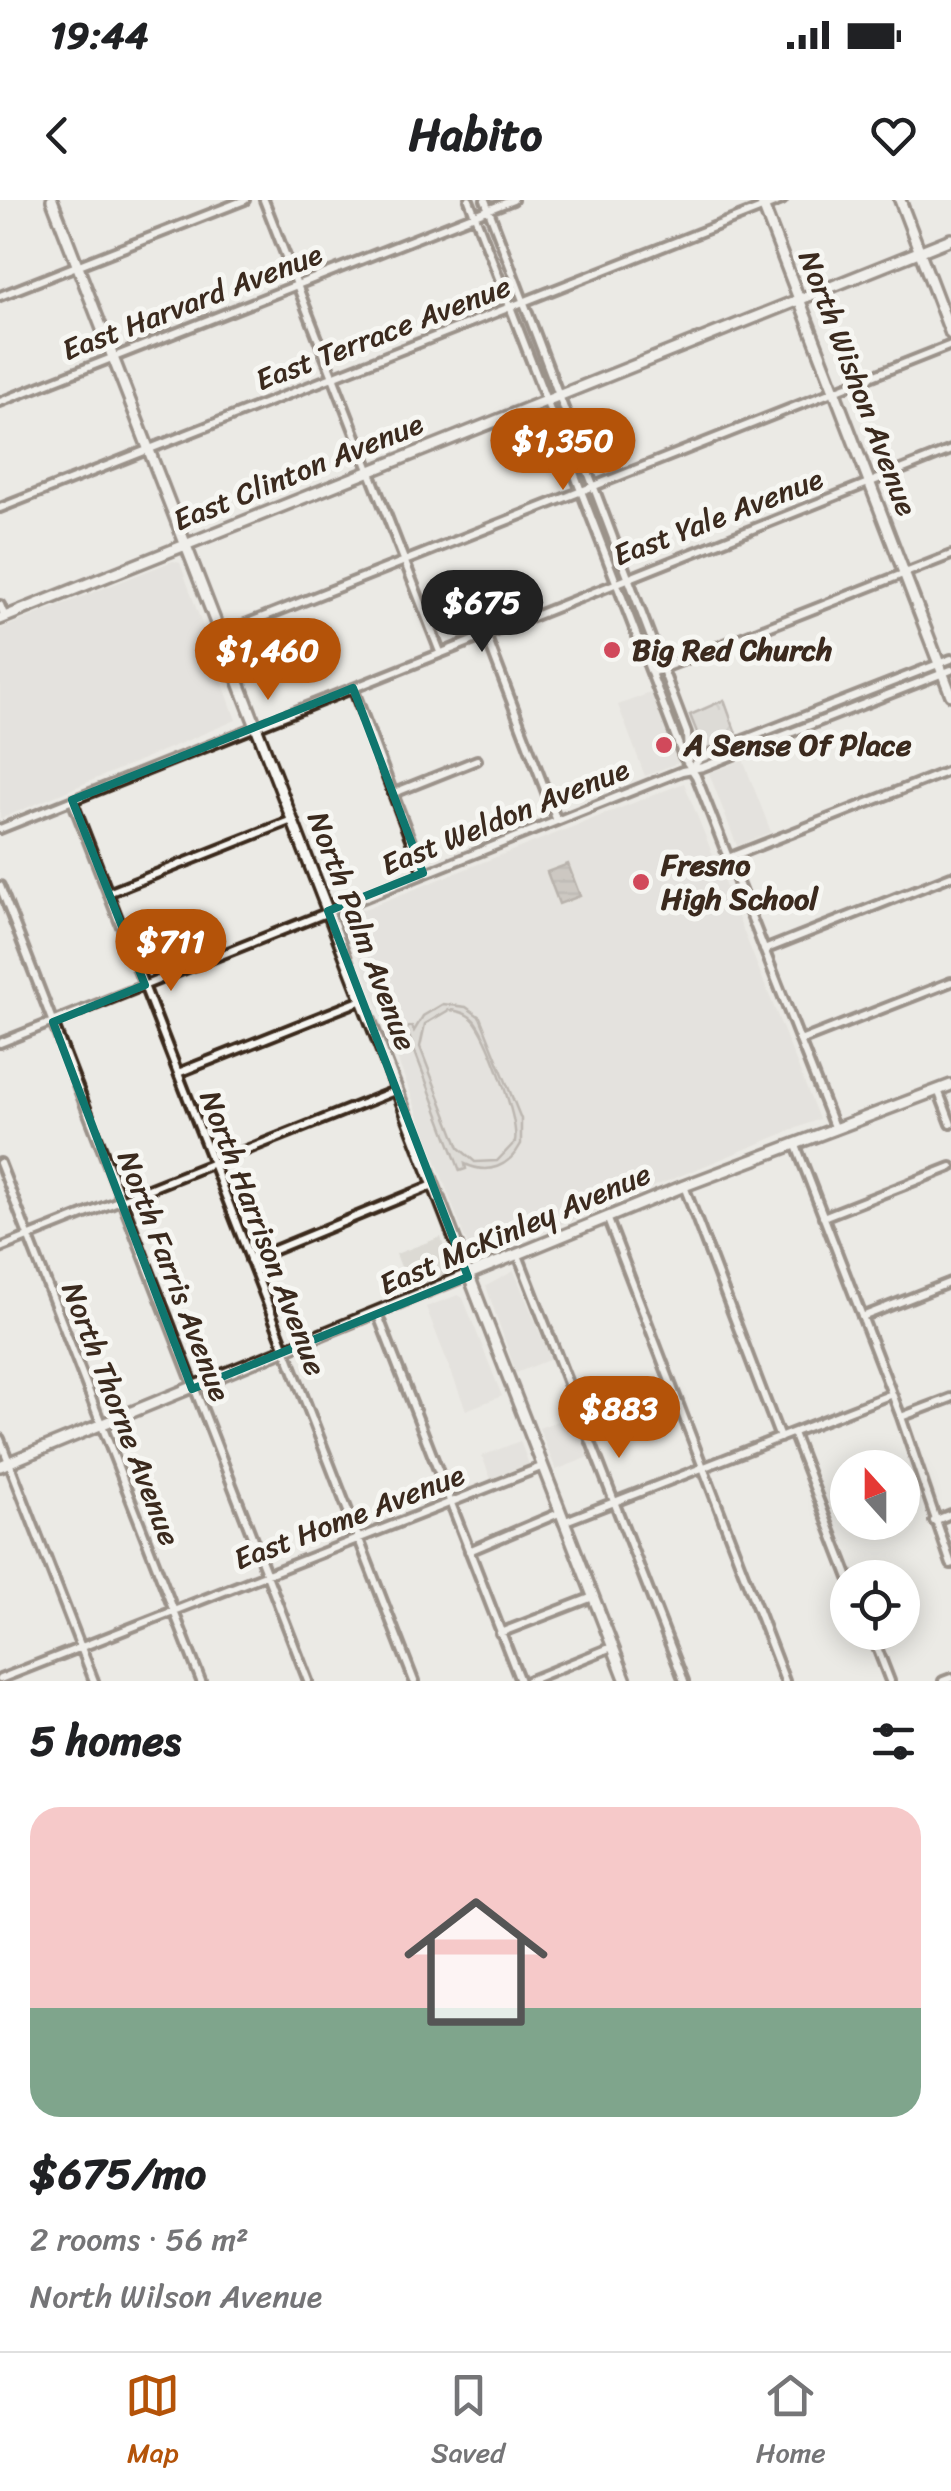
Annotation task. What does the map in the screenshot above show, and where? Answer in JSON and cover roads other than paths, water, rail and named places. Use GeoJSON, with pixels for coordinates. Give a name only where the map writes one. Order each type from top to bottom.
{"type":"FeatureCollection","features":[{"type":"Feature","properties":{"kind":"main road","name":"North Palm Avenue"},"geometry":{"type":"LineString","coordinates":[[52,200],[626,1681]]}},
{"type":"Feature","properties":{"kind":"main road"},"geometry":{"type":"LineString","coordinates":[[900,200],[951,334]]}},
{"type":"Feature","properties":{"kind":"main road","name":"North Wishon Avenue"},"geometry":{"type":"LineString","coordinates":[[763,204],[951,695]]}},
{"type":"Feature","properties":{"kind":"main road","name":"East Clinton Avenue"},"geometry":{"type":"LineString","coordinates":[[2,618],[951,239]]}},
{"type":"Feature","properties":{"kind":"main road","name":"East McKinley Avenue"},"geometry":{"type":"LineString","coordinates":[[4,1464],[684,1186],[951,1085]]}},
{"type":"Feature","properties":{"kind":"street"},"geometry":{"type":"LineString","coordinates":[[0,296],[245,200]]}},
{"type":"Feature","properties":{"kind":"street"},"geometry":{"type":"LineString","coordinates":[[264,200],[440,652]]}},
{"type":"Feature","properties":{"kind":"street"},"geometry":{"type":"LineString","coordinates":[[469,200],[651,673],[834,1128]]}},
{"type":"Feature","properties":{"kind":"street"},"geometry":{"type":"LineString","coordinates":[[486,200],[630,576],[690,743],[690,763]]}},
{"type":"Feature","properties":{"kind":"street","name":"East Harvard Avenue"},"geometry":{"type":"LineString","coordinates":[[0,402],[513,200]]}},
{"type":"Feature","properties":{"kind":"street","name":"East Terrace Avenue"},"geometry":{"type":"LineString","coordinates":[[0,508],[763,204],[782,200]]}},
{"type":"Feature","properties":{"kind":"street"},"geometry":{"type":"LineString","coordinates":[[219,634],[951,345]]}},
{"type":"Feature","properties":{"kind":"street","name":"East Yale Avenue"},"geometry":{"type":"LineString","coordinates":[[0,829],[951,450]]}},
{"type":"Feature","properties":{"kind":"street"},"geometry":{"type":"LineString","coordinates":[[651,673],[951,555]]}},
{"type":"Feature","properties":{"kind":"street"},"geometry":{"type":"LineString","coordinates":[[0,605],[2,618]]}},
{"type":"Feature","properties":{"kind":"street"},"geometry":{"type":"LineString","coordinates":[[486,635],[557,821]]}},
{"type":"Feature","properties":{"kind":"street","name":"East Weldon Avenue"},"geometry":{"type":"LineString","coordinates":[[690,763],[798,730],[868,703],[944,669],[951,658]]}},
{"type":"Feature","properties":{"kind":"street","name":"East Weldon Avenue"},"geometry":{"type":"LineString","coordinates":[[0,1043],[557,821],[864,693],[944,669]]}},
{"type":"Feature","properties":{"kind":"street"},"geometry":{"type":"LineString","coordinates":[[353,688],[423,873]]}},
{"type":"Feature","properties":{"kind":"street"},"geometry":{"type":"LineString","coordinates":[[864,693],[868,703]]}},
{"type":"Feature","properties":{"kind":"street"},"geometry":{"type":"LineString","coordinates":[[794,721],[798,730]]}},
{"type":"Feature","properties":{"kind":"street"},"geometry":{"type":"LineString","coordinates":[[394,793],[477,760]]}},
{"type":"Feature","properties":{"kind":"street"},"geometry":{"type":"LineString","coordinates":[[728,858],[951,770]]}},
{"type":"Feature","properties":{"kind":"street","name":"North Harrison Avenue"},"geometry":{"type":"LineString","coordinates":[[72,800],[414,1681]]}},
{"type":"Feature","properties":{"kind":"street"},"geometry":{"type":"LineString","coordinates":[[108,893],[292,820]]}},
{"type":"Feature","properties":{"kind":"street"},"geometry":{"type":"LineString","coordinates":[[764,950],[951,876]]}},
{"type":"Feature","properties":{"kind":"street","name":"North Farris Avenue"},"geometry":{"type":"LineString","coordinates":[[0,886],[192,1390],[308,1681]]}},
{"type":"Feature","properties":{"kind":"street"},"geometry":{"type":"LineString","coordinates":[[800,1041],[951,982]]}},
{"type":"Feature","properties":{"kind":"street"},"geometry":{"type":"LineString","coordinates":[[178,1072],[362,1000]]}},
{"type":"Feature","properties":{"kind":"street"},"geometry":{"type":"LineString","coordinates":[[0,1248],[397,1090]]}},
{"type":"Feature","properties":{"kind":"street"},"geometry":{"type":"LineString","coordinates":[[938,1090],[951,1124]]}},
{"type":"Feature","properties":{"kind":"street"},"geometry":{"type":"LineString","coordinates":[[794,1142],[901,1417],[951,1564]]}},
{"type":"Feature","properties":{"kind":"street","name":"North Thorne Avenue"},"geometry":{"type":"LineString","coordinates":[[0,1164],[201,1681]]}},
{"type":"Feature","properties":{"kind":"street"},"geometry":{"type":"LineString","coordinates":[[824,1218],[951,1167]]}},
{"type":"Feature","properties":{"kind":"street"},"geometry":{"type":"LineString","coordinates":[[250,1260],[433,1185]]}},
{"type":"Feature","properties":{"kind":"street"},"geometry":{"type":"LineString","coordinates":[[684,1186],[780,1438]]}},
{"type":"Feature","properties":{"kind":"street"},"geometry":{"type":"LineString","coordinates":[[607,1217],[785,1681]]}},
{"type":"Feature","properties":{"kind":"street"},"geometry":{"type":"LineString","coordinates":[[518,1255],[684,1681]]}},
{"type":"Feature","properties":{"kind":"street"},"geometry":{"type":"LineString","coordinates":[[862,1318],[951,1282]]}},
{"type":"Feature","properties":{"kind":"street"},"geometry":{"type":"LineString","coordinates":[[377,1313],[500,1634],[524,1681],[612,1647]]}},
{"type":"Feature","properties":{"kind":"street"},"geometry":{"type":"LineString","coordinates":[[469,1551],[616,1502],[892,1394]]}},
{"type":"Feature","properties":{"kind":"street"},"geometry":{"type":"LineString","coordinates":[[901,1417],[951,1398]]}},
{"type":"Feature","properties":{"kind":"street"},"geometry":{"type":"LineString","coordinates":[[793,1434],[843,1560]]}},
{"type":"Feature","properties":{"kind":"street"},"geometry":{"type":"LineString","coordinates":[[0,1439],[4,1464],[94,1681]]}},
{"type":"Feature","properties":{"kind":"street","name":"East Home Avenue"},"geometry":{"type":"LineString","coordinates":[[0,1679],[355,1536],[541,1467]]}},
{"type":"Feature","properties":{"kind":"street"},"geometry":{"type":"LineString","coordinates":[[934,1521],[951,1514]]}},
{"type":"Feature","properties":{"kind":"street"},"geometry":{"type":"LineString","coordinates":[[500,1634],[593,1597]]}},
{"type":"Feature","properties":{"kind":"street"},"geometry":{"type":"LineString","coordinates":[[878,1650],[890,1681]]}},
{"type":"Feature","properties":{"kind":"street"},"geometry":{"type":"LineString","coordinates":[[942,1681],[951,1678]]}},
{"type":"Feature","properties":{"kind":"place","name":"Big Red Church"},"geometry":{"type":"Point","coordinates":[612,650]}},
{"type":"Feature","properties":{"kind":"place","name":"A Sense Of Place"},"geometry":{"type":"Point","coordinates":[664,745]}},
{"type":"Feature","properties":{"kind":"place","name":"Fresno High School"},"geometry":{"type":"Point","coordinates":[641,882]}}]}
